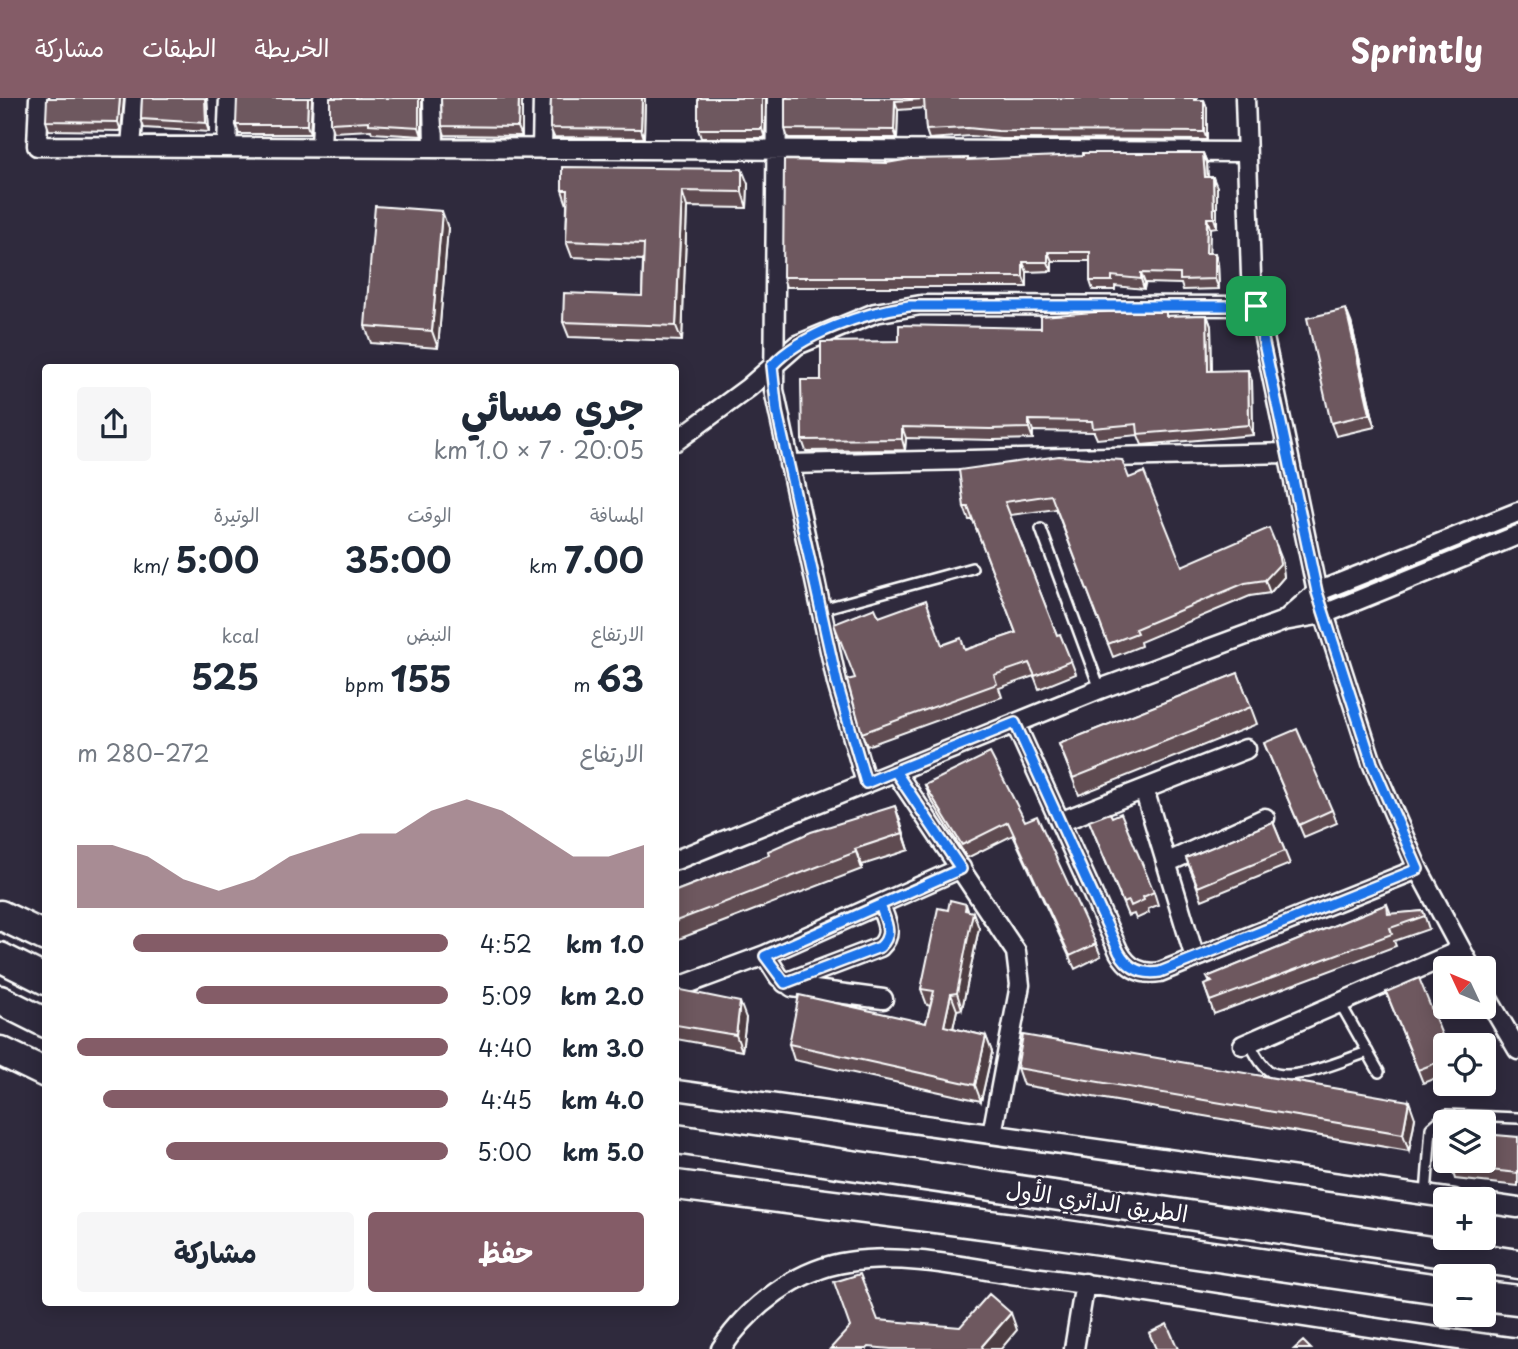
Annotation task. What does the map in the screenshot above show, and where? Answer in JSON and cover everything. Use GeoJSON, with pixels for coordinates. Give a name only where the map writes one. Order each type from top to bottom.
{"type":"FeatureCollection","features":[{"type":"Feature","properties":{"kind":"main road"},"geometry":{"type":"LineString","coordinates":[[0,915],[42,935]]}},
{"type":"Feature","properties":{"kind":"main road"},"geometry":{"type":"LineString","coordinates":[[0,957],[42,978]]}},
{"type":"Feature","properties":{"kind":"main road"},"geometry":{"type":"LineString","coordinates":[[0,1000],[42,1021]]}},
{"type":"Feature","properties":{"kind":"main road"},"geometry":{"type":"LineString","coordinates":[[0,1051],[42,1071]]}},
{"type":"Feature","properties":{"kind":"main road","name":"الطريق الدائري الأول"},"geometry":{"type":"LineString","coordinates":[[679,1139],[1518,1264]]}},
{"type":"Feature","properties":{"kind":"main road","name":"الطريق الدائري الأول"},"geometry":{"type":"LineString","coordinates":[[679,1185],[1052,1233],[1433,1288]]}},
{"type":"Feature","properties":{"kind":"main road"},"geometry":{"type":"LineString","coordinates":[[1496,1297],[1518,1300]]}},
{"type":"Feature","properties":{"kind":"street"},"geometry":{"type":"LineString","coordinates":[[39,98],[37,146],[1246,152]]}},
{"type":"Feature","properties":{"kind":"street"},"geometry":{"type":"LineString","coordinates":[[131,146],[135,98]]}},
{"type":"Feature","properties":{"kind":"street"},"geometry":{"type":"LineString","coordinates":[[227,147],[229,98]]}},
{"type":"Feature","properties":{"kind":"street"},"geometry":{"type":"LineString","coordinates":[[321,148],[323,98]]}},
{"type":"Feature","properties":{"kind":"street"},"geometry":{"type":"LineString","coordinates":[[433,98],[433,148]]}},
{"type":"Feature","properties":{"kind":"street"},"geometry":{"type":"LineString","coordinates":[[542,149],[543,98]]}},
{"type":"Feature","properties":{"kind":"street"},"geometry":{"type":"LineString","coordinates":[[777,98],[772,366],[777,412],[837,683],[866,783]]}},
{"type":"Feature","properties":{"kind":"street"},"geometry":{"type":"LineString","coordinates":[[1245,98],[1248,241],[1256,306],[1317,592],[1372,763],[1418,869],[1464,956]]}},
{"type":"Feature","properties":{"kind":"street"},"geometry":{"type":"LineString","coordinates":[[679,439],[748,388],[788,350],[874,313],[909,306],[1256,306]]}},
{"type":"Feature","properties":{"kind":"street"},"geometry":{"type":"LineString","coordinates":[[789,464],[1287,453]]}},
{"type":"Feature","properties":{"kind":"street"},"geometry":{"type":"LineString","coordinates":[[1284,621],[1317,592],[1518,512]]}},
{"type":"Feature","properties":{"kind":"street"},"geometry":{"type":"LineString","coordinates":[[679,858],[1100,689],[1284,621],[1324,614],[1518,535]]}},
{"type":"Feature","properties":{"kind":"street"},"geometry":{"type":"LineString","coordinates":[[1015,723],[1123,960],[1131,967],[1150,974],[1418,869]]}},
{"type":"Feature","properties":{"kind":"street"},"geometry":{"type":"LineString","coordinates":[[1060,822],[1246,750]]}},
{"type":"Feature","properties":{"kind":"street"},"geometry":{"type":"LineString","coordinates":[[895,771],[1011,939],[1020,968],[1020,985],[992,1134]]}},
{"type":"Feature","properties":{"kind":"street"},"geometry":{"type":"LineString","coordinates":[[1144,789],[1195,958]]}},
{"type":"Feature","properties":{"kind":"street"},"geometry":{"type":"LineString","coordinates":[[1167,863],[1265,818]]}},
{"type":"Feature","properties":{"kind":"street"},"geometry":{"type":"LineString","coordinates":[[679,987],[765,956],[961,869]]}},
{"type":"Feature","properties":{"kind":"street"},"geometry":{"type":"LineString","coordinates":[[785,983],[880,947],[889,935],[889,928],[880,905]]}},
{"type":"Feature","properties":{"kind":"street"},"geometry":{"type":"LineString","coordinates":[[1246,1044],[1461,950]]}},
{"type":"Feature","properties":{"kind":"street"},"geometry":{"type":"LineString","coordinates":[[765,956],[785,983],[800,989],[883,999]]}},
{"type":"Feature","properties":{"kind":"street"},"geometry":{"type":"LineString","coordinates":[[1496,1012],[1518,1049]]}},
{"type":"Feature","properties":{"kind":"street"},"geometry":{"type":"LineString","coordinates":[[679,1090],[1433,1196]]}},
{"type":"Feature","properties":{"kind":"street"},"geometry":{"type":"LineString","coordinates":[[1496,1205],[1518,1208]]}},
{"type":"Feature","properties":{"kind":"street"},"geometry":{"type":"LineString","coordinates":[[721,1349],[766,1299],[803,1275],[846,1262],[888,1259],[1085,1283],[1394,1341],[1518,1348]]}},
{"type":"Feature","properties":{"kind":"street"},"geometry":{"type":"LineString","coordinates":[[1074,1349],[1085,1283]]}},
{"type":"Feature","properties":{"kind":"lane"},"geometry":{"type":"LineString","coordinates":[[1041,529],[1100,689]]}},
{"type":"Feature","properties":{"kind":"lane"},"geometry":{"type":"LineString","coordinates":[[822,610],[972,568]]}},
{"type":"Feature","properties":{"kind":"lane"},"geometry":{"type":"LineString","coordinates":[[1339,1003],[1379,1072]]}},
{"type":"Feature","properties":{"kind":"lane"},"geometry":{"type":"LineString","coordinates":[[1246,1044],[1262,1063],[1280,1075],[1294,1075],[1368,1052]]}},
{"type":"Feature","properties":{"kind":"lane"},"geometry":{"type":"LineString","coordinates":[[1426,1195],[1431,1128],[1438,1121],[1446,1115],[1518,1118]]}},
{"type":"Feature","properties":{"kind":"building"},"geometry":{"type":"Polygon","coordinates":[[[47,98],[120,98],[118,122],[46,121],[47,98]]]}},
{"type":"Feature","properties":{"kind":"building"},"geometry":{"type":"Polygon","coordinates":[[[142,98],[205,98],[206,123],[141,119],[142,98]]]}},
{"type":"Feature","properties":{"kind":"building"},"geometry":{"type":"Polygon","coordinates":[[[237,98],[308,98],[307,125],[236,125],[237,98]]]}},
{"type":"Feature","properties":{"kind":"building"},"geometry":{"type":"Polygon","coordinates":[[[330,98],[419,98],[419,127],[369,124],[369,121],[330,123],[330,98]]]}},
{"type":"Feature","properties":{"kind":"building"},"geometry":{"type":"Polygon","coordinates":[[[441,98],[519,98],[518,127],[442,126],[441,98]]]}},
{"type":"Feature","properties":{"kind":"building"},"geometry":{"type":"Polygon","coordinates":[[[551,98],[642,98],[641,129],[550,128],[551,98]]]}},
{"type":"Feature","properties":{"kind":"building"},"geometry":{"type":"Polygon","coordinates":[[[698,98],[762,98],[762,129],[698,129],[698,98]]]}},
{"type":"Feature","properties":{"kind":"building"},"geometry":{"type":"Polygon","coordinates":[[[785,98],[1194,98],[1204,100],[1204,132],[998,131],[968,128],[926,130],[924,99],[895,101],[894,130],[785,129],[785,98]]]}},
{"type":"Feature","properties":{"kind":"building"},"geometry":{"type":"Polygon","coordinates":[[[1083,153],[1203,153],[1205,177],[1213,177],[1214,218],[1207,218],[1206,253],[1215,253],[1215,279],[1180,280],[1180,274],[1141,273],[1141,279],[1112,276],[1112,281],[1090,281],[1090,252],[1048,252],[1048,262],[1023,262],[1023,277],[783,277],[784,160],[887,163],[910,159],[968,160],[1083,153]]]}},
{"type":"Feature","properties":{"kind":"building"},"geometry":{"type":"Polygon","coordinates":[[[562,167],[742,169],[742,192],[682,191],[676,326],[563,322],[564,293],[642,296],[644,244],[566,241],[568,190],[562,190],[562,167]]]}},
{"type":"Feature","properties":{"kind":"building"},"geometry":{"type":"Polygon","coordinates":[[[375,206],[442,211],[432,331],[365,326],[375,206]]]}},
{"type":"Feature","properties":{"kind":"building"},"geometry":{"type":"Polygon","coordinates":[[[1346,309],[1370,414],[1331,423],[1307,318],[1346,309]]]}},
{"type":"Feature","properties":{"kind":"building"},"geometry":{"type":"Polygon","coordinates":[[[1122,310],[1166,311],[1166,316],[1207,315],[1208,371],[1248,370],[1249,425],[1138,434],[1137,424],[1093,428],[1092,421],[1029,420],[1029,428],[902,427],[902,439],[802,440],[801,380],[821,380],[821,342],[899,341],[899,325],[1041,328],[1041,316],[1122,310]]]}},
{"type":"Feature","properties":{"kind":"building"},"geometry":{"type":"Polygon","coordinates":[[[1059,456],[1122,460],[1129,478],[1144,472],[1182,566],[1269,528],[1280,564],[1265,580],[1245,583],[1135,629],[1137,633],[1108,644],[1051,495],[1005,502],[1057,635],[1060,634],[1071,661],[1035,676],[1029,663],[994,675],[997,684],[862,733],[847,680],[855,678],[834,624],[875,608],[879,617],[926,600],[942,645],[961,638],[965,650],[1016,633],[968,507],[964,507],[959,470],[1059,456]]]}},
{"type":"Feature","properties":{"kind":"building"},"geometry":{"type":"Polygon","coordinates":[[[1238,673],[1251,707],[1073,778],[1059,744],[1238,673]]]}},
{"type":"Feature","properties":{"kind":"building"},"geometry":{"type":"Polygon","coordinates":[[[1297,729],[1332,810],[1299,825],[1264,743],[1297,729]]]}},
{"type":"Feature","properties":{"kind":"building"},"geometry":{"type":"Polygon","coordinates":[[[990,753],[1025,821],[1037,816],[1096,944],[1070,956],[1008,822],[962,845],[925,785],[990,753]]]}},
{"type":"Feature","properties":{"kind":"building"},"geometry":{"type":"Polygon","coordinates":[[[895,806],[903,833],[855,849],[856,852],[679,920],[679,890],[769,855],[768,851],[811,832],[895,806]]]}},
{"type":"Feature","properties":{"kind":"building"},"geometry":{"type":"Polygon","coordinates":[[[1110,813],[1112,817],[1121,813],[1154,892],[1131,906],[1129,901],[1123,903],[1089,821],[1110,813]]]}},
{"type":"Feature","properties":{"kind":"building"},"geometry":{"type":"Polygon","coordinates":[[[1273,822],[1285,851],[1198,887],[1186,858],[1273,822]]]}},
{"type":"Feature","properties":{"kind":"building"},"geometry":{"type":"Polygon","coordinates":[[[950,900],[966,904],[965,910],[973,912],[957,993],[951,994],[944,1026],[986,1036],[975,1085],[789,1044],[799,995],[926,1023],[934,991],[921,989],[938,908],[948,910],[950,900]]]}},
{"type":"Feature","properties":{"kind":"building"},"geometry":{"type":"Polygon","coordinates":[[[1387,904],[1388,914],[1423,911],[1425,916],[1390,928],[1392,934],[1210,1001],[1204,985],[1212,982],[1207,977],[1387,904]]]}},
{"type":"Feature","properties":{"kind":"building"},"geometry":{"type":"Polygon","coordinates":[[[1419,978],[1433,1019],[1436,1019],[1441,1033],[1433,1033],[1433,1064],[1418,1070],[1386,992],[1419,978]]]}},
{"type":"Feature","properties":{"kind":"building"},"geometry":{"type":"Polygon","coordinates":[[[679,990],[740,1002],[736,1035],[679,1026],[679,990]]]}},
{"type":"Feature","properties":{"kind":"building"},"geometry":{"type":"Polygon","coordinates":[[[1023,1035],[1409,1101],[1403,1134],[1017,1068],[1023,1035]]]}},
{"type":"Feature","properties":{"kind":"building"},"geometry":{"type":"Polygon","coordinates":[[[1496,1135],[1518,1137],[1518,1173],[1496,1171],[1496,1135]]]}},
{"type":"Feature","properties":{"kind":"building"},"geometry":{"type":"Polygon","coordinates":[[[860,1274],[878,1320],[960,1327],[989,1294],[1011,1313],[982,1346],[983,1349],[830,1349],[850,1327],[834,1282],[860,1274]]]}},
{"type":"Feature","properties":{"kind":"building"},"geometry":{"type":"Polygon","coordinates":[[[1167,1324],[1178,1349],[1156,1349],[1149,1333],[1167,1324]]]}},
{"type":"Feature","properties":{"kind":"building"},"geometry":{"type":"Polygon","coordinates":[[[1303,1341],[1311,1349],[1294,1349],[1303,1341]]]}},
{"type":"Feature","properties":{"kind":"route"},"geometry":{"type":"LineString","coordinates":[[1256,306],[921,304],[874,313],[807,340],[788,350],[772,366],[777,412],[837,683],[866,783],[895,771],[961,869],[765,956],[785,983],[880,947],[889,935],[880,905],[961,869],[928,820],[895,771],[1015,723],[1123,960],[1141,972],[1160,972],[1418,869],[1372,763],[1317,592],[1256,306]]}}]}
